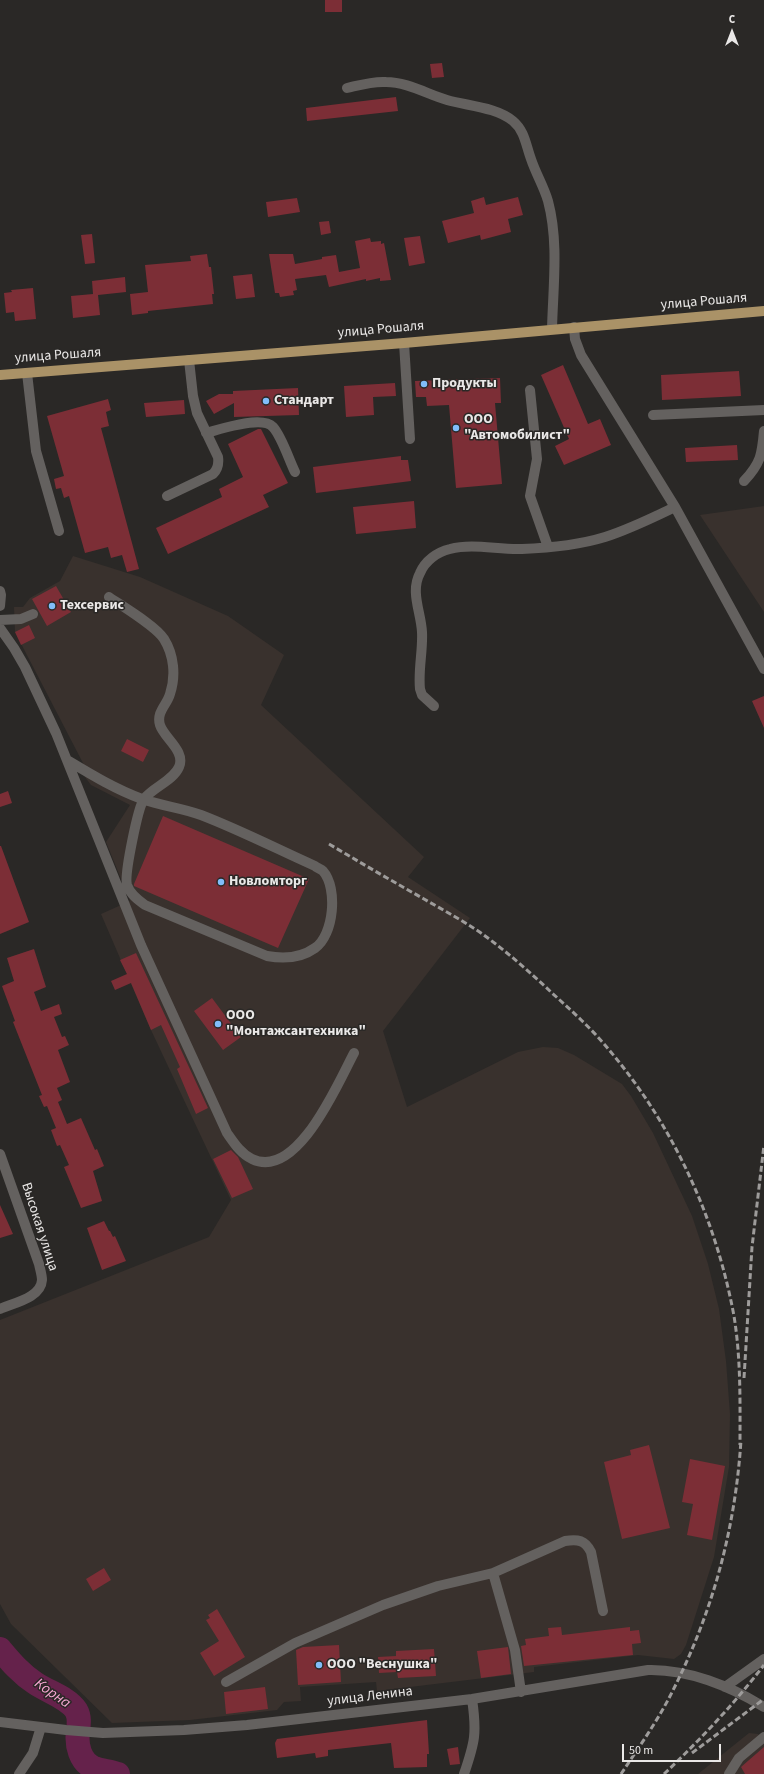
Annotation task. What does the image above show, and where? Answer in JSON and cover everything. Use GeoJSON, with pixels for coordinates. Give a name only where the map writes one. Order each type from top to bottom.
{"type":"FeatureCollection","features":[{"type":"Feature","properties":{"kind":"main road","name":"улица Рошаля"},"geometry":{"type":"LineString","coordinates":[[0,375],[404,343],[764,311]]}},
{"type":"Feature","properties":{"kind":"street"},"geometry":{"type":"LineString","coordinates":[[347,88],[387,81],[401,84],[454,102],[499,113],[512,120],[519,126],[531,160],[544,188],[551,216],[554,266],[552,329]]}},
{"type":"Feature","properties":{"kind":"street"},"geometry":{"type":"LineString","coordinates":[[574,327],[575,339],[581,355],[675,507],[764,669]]}},
{"type":"Feature","properties":{"kind":"street"},"geometry":{"type":"LineString","coordinates":[[404,343],[410,439]]}},
{"type":"Feature","properties":{"kind":"street"},"geometry":{"type":"LineString","coordinates":[[166,496],[213,474],[217,470],[218,457],[194,404],[189,360]]}},
{"type":"Feature","properties":{"kind":"street"},"geometry":{"type":"LineString","coordinates":[[27,373],[36,451],[59,531]]}},
{"type":"Feature","properties":{"kind":"street"},"geometry":{"type":"LineString","coordinates":[[530,390],[537,459],[530,496],[548,547]]}},
{"type":"Feature","properties":{"kind":"street"},"geometry":{"type":"LineString","coordinates":[[653,415],[764,410]]}},
{"type":"Feature","properties":{"kind":"street"},"geometry":{"type":"LineString","coordinates":[[206,433],[257,422],[269,424],[276,431],[295,472]]}},
{"type":"Feature","properties":{"kind":"street"},"geometry":{"type":"LineString","coordinates":[[744,481],[758,464],[761,456],[764,431]]}},
{"type":"Feature","properties":{"kind":"street"},"geometry":{"type":"LineString","coordinates":[[434,706],[422,695],[419,684],[422,632],[415,591],[416,581],[425,564],[433,556],[443,551],[461,547],[474,546],[522,549],[581,542],[605,537],[633,527],[675,507]]}},
{"type":"Feature","properties":{"kind":"street"},"geometry":{"type":"LineString","coordinates":[[0,591],[0,606]]}},
{"type":"Feature","properties":{"kind":"street"},"geometry":{"type":"LineString","coordinates":[[67,760],[105,784],[143,800],[202,816],[315,866],[323,871],[328,881],[332,902],[327,934],[322,942],[316,948],[299,955],[285,957],[267,956],[145,905],[137,899],[127,885],[126,872],[143,800],[173,775],[180,766],[180,755],[163,732],[160,724],[161,710],[170,697],[174,675],[173,665],[163,638],[155,630],[108,597]]}},
{"type":"Feature","properties":{"kind":"street"},"geometry":{"type":"LineString","coordinates":[[0,620],[21,619],[33,614]]}},
{"type":"Feature","properties":{"kind":"street"},"geometry":{"type":"LineString","coordinates":[[0,628],[14,648],[25,668],[67,760],[141,945],[227,1133],[243,1154],[261,1162],[272,1161],[282,1158],[303,1141],[318,1118],[354,1053]]}},
{"type":"Feature","properties":{"kind":"street","name":"Высокая улица"},"geometry":{"type":"LineString","coordinates":[[0,1154],[40,1264],[42,1280],[38,1290],[30,1296],[0,1309]]}},
{"type":"Feature","properties":{"kind":"street"},"geometry":{"type":"LineString","coordinates":[[226,1682],[294,1643],[383,1605],[438,1586],[493,1573],[566,1541],[583,1541],[588,1546],[591,1552],[603,1611]]}},
{"type":"Feature","properties":{"kind":"street"},"geometry":{"type":"LineString","coordinates":[[493,1573],[500,1605],[513,1643],[521,1692]]}},
{"type":"Feature","properties":{"kind":"street"},"geometry":{"type":"LineString","coordinates":[[725,1687],[762,1660]]}},
{"type":"Feature","properties":{"kind":"street","name":"улица Ленина"},"geometry":{"type":"LineString","coordinates":[[41,1727],[103,1733],[176,1731],[247,1726],[472,1699],[637,1672],[659,1670],[681,1673],[725,1687],[764,1707]]}},
{"type":"Feature","properties":{"kind":"street"},"geometry":{"type":"LineString","coordinates":[[464,1774],[473,1748],[476,1732],[472,1699]]}},
{"type":"Feature","properties":{"kind":"street"},"geometry":{"type":"LineString","coordinates":[[0,1722],[41,1727],[33,1753],[19,1774]]}},
{"type":"Feature","properties":{"kind":"street"},"geometry":{"type":"LineString","coordinates":[[729,1774],[740,1758],[764,1737]]}},
{"type":"Feature","properties":{"kind":"shaded area"},"geometry":{"type":"Polygon","coordinates":[[[764,506],[764,612],[700,515],[764,506]]]}},
{"type":"Feature","properties":{"kind":"shaded area"},"geometry":{"type":"Polygon","coordinates":[[[73,556],[140,577],[228,616],[284,655],[261,705],[424,857],[408,877],[470,918],[383,1031],[407,1107],[518,1052],[543,1047],[558,1048],[574,1055],[622,1084],[653,1133],[692,1216],[708,1264],[719,1309],[726,1361],[730,1414],[729,1467],[714,1557],[686,1645],[681,1654],[674,1659],[638,1655],[534,1667],[534,1672],[377,1691],[376,1682],[300,1687],[301,1701],[284,1702],[277,1710],[190,1720],[112,1723],[11,1624],[0,1604],[0,1320],[209,1237],[231,1200],[151,1030],[101,914],[130,901],[106,842],[130,805],[91,785],[82,773],[84,765],[15,632],[14,607],[23,607],[30,598],[60,581],[73,556]]]}},
{"type":"Feature","properties":{"kind":"shaded area"},"geometry":{"type":"Polygon","coordinates":[[[749,1733],[758,1734],[764,1740],[764,1774],[698,1774],[749,1733]]]}},
{"type":"Feature","properties":{"kind":"building"},"geometry":{"type":"Polygon","coordinates":[[[325,0],[342,0],[342,12],[325,12],[325,0]]]}},
{"type":"Feature","properties":{"kind":"building"},"geometry":{"type":"Polygon","coordinates":[[[442,63],[444,77],[432,78],[430,64],[442,63]]]}},
{"type":"Feature","properties":{"kind":"building"},"geometry":{"type":"Polygon","coordinates":[[[396,97],[398,111],[307,121],[306,108],[396,97]]]}},
{"type":"Feature","properties":{"kind":"building"},"geometry":{"type":"Polygon","coordinates":[[[484,197],[486,205],[518,197],[523,215],[508,219],[511,232],[481,240],[480,235],[448,243],[442,221],[474,213],[471,201],[484,197]]]}},
{"type":"Feature","properties":{"kind":"building"},"geometry":{"type":"Polygon","coordinates":[[[297,198],[300,212],[268,217],[266,202],[297,198]]]}},
{"type":"Feature","properties":{"kind":"building"},"geometry":{"type":"Polygon","coordinates":[[[329,221],[331,233],[321,235],[319,222],[329,221]]]}},
{"type":"Feature","properties":{"kind":"building"},"geometry":{"type":"Polygon","coordinates":[[[92,234],[95,263],[85,264],[81,235],[92,234]]]}},
{"type":"Feature","properties":{"kind":"building"},"geometry":{"type":"Polygon","coordinates":[[[420,236],[425,263],[409,266],[404,238],[420,236]]]}},
{"type":"Feature","properties":{"kind":"building"},"geometry":{"type":"Polygon","coordinates":[[[370,238],[371,242],[381,241],[381,244],[384,243],[391,280],[380,281],[380,278],[366,281],[366,279],[329,287],[326,275],[295,279],[297,290],[293,291],[294,295],[280,297],[279,293],[275,293],[269,254],[293,254],[295,264],[336,255],[339,272],[360,268],[355,241],[370,238]]]}},
{"type":"Feature","properties":{"kind":"building"},"geometry":{"type":"Polygon","coordinates":[[[207,254],[209,267],[211,267],[214,294],[212,294],[213,304],[148,311],[148,313],[132,315],[130,294],[148,292],[145,265],[191,261],[190,256],[207,254]]]}},
{"type":"Feature","properties":{"kind":"building"},"geometry":{"type":"Polygon","coordinates":[[[252,274],[255,297],[236,299],[233,276],[252,274]]]}},
{"type":"Feature","properties":{"kind":"building"},"geometry":{"type":"Polygon","coordinates":[[[125,277],[126,292],[98,295],[100,315],[73,318],[71,296],[93,294],[92,281],[125,277]]]}},
{"type":"Feature","properties":{"kind":"building"},"geometry":{"type":"Polygon","coordinates":[[[33,288],[36,319],[15,321],[14,312],[6,313],[4,293],[12,292],[11,290],[33,288]]]}},
{"type":"Feature","properties":{"kind":"building"},"geometry":{"type":"Polygon","coordinates":[[[563,365],[588,424],[600,419],[611,445],[564,465],[555,446],[569,439],[541,375],[563,365]]]}},
{"type":"Feature","properties":{"kind":"building"},"geometry":{"type":"Polygon","coordinates":[[[739,371],[741,396],[662,400],[661,375],[739,371]]]}},
{"type":"Feature","properties":{"kind":"building"},"geometry":{"type":"Polygon","coordinates":[[[500,378],[501,403],[495,403],[502,484],[456,488],[449,405],[427,406],[426,397],[416,397],[415,381],[500,378]]]}},
{"type":"Feature","properties":{"kind":"building"},"geometry":{"type":"Polygon","coordinates":[[[395,383],[396,396],[373,397],[374,415],[346,417],[344,386],[395,383]]]}},
{"type":"Feature","properties":{"kind":"building","name":"Стандарт"},"geometry":{"type":"Polygon","coordinates":[[[298,388],[299,415],[234,417],[234,403],[214,414],[206,401],[219,394],[233,394],[233,391],[298,388]]]}},
{"type":"Feature","properties":{"kind":"building"},"geometry":{"type":"Polygon","coordinates":[[[108,399],[111,410],[106,412],[109,426],[101,428],[139,569],[127,572],[122,555],[111,558],[108,547],[85,553],[69,496],[64,498],[61,488],[56,489],[54,479],[64,476],[47,416],[108,399]]]}},
{"type":"Feature","properties":{"kind":"building"},"geometry":{"type":"Polygon","coordinates":[[[184,400],[185,414],[146,417],[144,403],[184,400]]]}},
{"type":"Feature","properties":{"kind":"building"},"geometry":{"type":"Polygon","coordinates":[[[258,429],[261,429],[288,483],[263,495],[269,507],[168,554],[156,528],[222,497],[219,489],[243,477],[228,444],[258,429]]]}},
{"type":"Feature","properties":{"kind":"building"},"geometry":{"type":"Polygon","coordinates":[[[737,445],[738,460],[686,462],[685,448],[737,445]]]}},
{"type":"Feature","properties":{"kind":"building"},"geometry":{"type":"Polygon","coordinates":[[[401,456],[401,460],[408,460],[411,481],[316,493],[313,467],[401,456]]]}},
{"type":"Feature","properties":{"kind":"building"},"geometry":{"type":"Polygon","coordinates":[[[414,501],[416,528],[356,534],[353,507],[414,501]]]}},
{"type":"Feature","properties":{"kind":"building","name":"Техсервис"},"geometry":{"type":"Polygon","coordinates":[[[56,586],[71,612],[47,626],[32,599],[56,586]]]}},
{"type":"Feature","properties":{"kind":"building"},"geometry":{"type":"Polygon","coordinates":[[[29,625],[35,638],[21,645],[15,632],[29,625]]]}},
{"type":"Feature","properties":{"kind":"building"},"geometry":{"type":"Polygon","coordinates":[[[764,696],[764,728],[752,701],[764,696]]]}},
{"type":"Feature","properties":{"kind":"building"},"geometry":{"type":"Polygon","coordinates":[[[127,739],[149,750],[143,762],[121,751],[127,739]]]}},
{"type":"Feature","properties":{"kind":"building"},"geometry":{"type":"Polygon","coordinates":[[[8,791],[12,803],[0,807],[0,794],[8,791]]]}},
{"type":"Feature","properties":{"kind":"building","name":"Новломторг"},"geometry":{"type":"Polygon","coordinates":[[[163,816],[309,879],[278,948],[134,886],[163,816]]]}},
{"type":"Feature","properties":{"kind":"building"},"geometry":{"type":"Polygon","coordinates":[[[0,846],[29,922],[0,934],[0,846]]]}},
{"type":"Feature","properties":{"kind":"building"},"geometry":{"type":"Polygon","coordinates":[[[34,949],[46,987],[34,992],[41,1011],[59,1004],[62,1014],[54,1017],[62,1037],[65,1036],[69,1045],[58,1050],[70,1082],[57,1088],[62,1100],[58,1102],[67,1124],[81,1118],[95,1150],[97,1149],[104,1166],[93,1171],[102,1201],[81,1208],[64,1167],[69,1165],[60,1145],[57,1146],[51,1130],[56,1128],[47,1106],[44,1107],[39,1096],[42,1095],[13,1022],[15,1021],[2,986],[14,981],[7,958],[34,949]]]}},
{"type":"Feature","properties":{"kind":"building"},"geometry":{"type":"Polygon","coordinates":[[[136,953],[208,1108],[196,1114],[177,1069],[180,1067],[161,1025],[151,1030],[131,983],[115,990],[111,981],[127,974],[120,960],[136,953]]]}},
{"type":"Feature","properties":{"kind":"building","name":"ООО \"Монтажсантехника\""},"geometry":{"type":"Polygon","coordinates":[[[212,998],[241,1037],[223,1050],[194,1011],[212,998]]]}},
{"type":"Feature","properties":{"kind":"building"},"geometry":{"type":"Polygon","coordinates":[[[231,1150],[238,1157],[253,1189],[232,1198],[213,1159],[231,1150]]]}},
{"type":"Feature","properties":{"kind":"building"},"geometry":{"type":"Polygon","coordinates":[[[0,1205],[13,1234],[0,1238],[0,1205]]]}},
{"type":"Feature","properties":{"kind":"building"},"geometry":{"type":"Polygon","coordinates":[[[104,1221],[113,1237],[115,1236],[126,1261],[102,1270],[87,1228],[104,1221]]]}},
{"type":"Feature","properties":{"kind":"building"},"geometry":{"type":"Polygon","coordinates":[[[649,1445],[670,1528],[622,1539],[604,1462],[631,1455],[630,1450],[649,1445]]]}},
{"type":"Feature","properties":{"kind":"building"},"geometry":{"type":"Polygon","coordinates":[[[690,1459],[725,1466],[712,1540],[687,1535],[693,1504],[682,1502],[690,1459]]]}},
{"type":"Feature","properties":{"kind":"building"},"geometry":{"type":"Polygon","coordinates":[[[104,1568],[111,1580],[93,1591],[86,1579],[104,1568]]]}},
{"type":"Feature","properties":{"kind":"building"},"geometry":{"type":"Polygon","coordinates":[[[217,1609],[245,1657],[214,1676],[200,1653],[219,1641],[206,1620],[210,1618],[208,1615],[217,1609]]]}},
{"type":"Feature","properties":{"kind":"building"},"geometry":{"type":"Polygon","coordinates":[[[561,1627],[562,1635],[630,1627],[630,1631],[639,1630],[641,1643],[632,1644],[633,1655],[524,1666],[521,1646],[526,1645],[525,1639],[549,1636],[548,1628],[561,1627]]]}},
{"type":"Feature","properties":{"kind":"building","name":"ООО \"Веснушка\""},"geometry":{"type":"Polygon","coordinates":[[[339,1645],[341,1682],[298,1685],[296,1650],[303,1647],[339,1645]]]}},
{"type":"Feature","properties":{"kind":"building"},"geometry":{"type":"Polygon","coordinates":[[[508,1647],[511,1674],[481,1678],[477,1651],[508,1647]]]}},
{"type":"Feature","properties":{"kind":"building"},"geometry":{"type":"Polygon","coordinates":[[[434,1649],[436,1676],[398,1678],[397,1672],[379,1673],[378,1657],[396,1656],[396,1651],[434,1649]]]}},
{"type":"Feature","properties":{"kind":"building"},"geometry":{"type":"Polygon","coordinates":[[[265,1687],[268,1709],[226,1714],[224,1692],[265,1687]]]}},
{"type":"Feature","properties":{"kind":"building"},"geometry":{"type":"Polygon","coordinates":[[[427,1720],[429,1754],[427,1754],[427,1767],[394,1768],[391,1743],[328,1750],[328,1756],[316,1758],[315,1753],[277,1758],[275,1743],[277,1739],[427,1720]]]}},
{"type":"Feature","properties":{"kind":"building"},"geometry":{"type":"Polygon","coordinates":[[[458,1747],[460,1764],[450,1765],[447,1749],[458,1747]]]}},
{"type":"Feature","properties":{"kind":"building"},"geometry":{"type":"Polygon","coordinates":[[[764,1747],[764,1774],[745,1774],[741,1767],[764,1747]]]}},
{"type":"Feature","properties":{"kind":"waterway","name":"Корна"},"geometry":{"type":"LineString","coordinates":[[0,1649],[25,1676],[68,1702],[76,1710],[79,1720],[78,1747],[85,1762],[94,1768],[118,1774]]}},
{"type":"Feature","properties":{"kind":"railway"},"geometry":{"type":"LineString","coordinates":[[329,844],[460,919],[500,947],[575,1014],[603,1043],[633,1080],[673,1143],[704,1210],[716,1244],[734,1316],[738,1348],[740,1380],[740,1445]]}},
{"type":"Feature","properties":{"kind":"railway"},"geometry":{"type":"LineString","coordinates":[[744,1378],[752,1247],[764,1145]]}},
{"type":"Feature","properties":{"kind":"railway"},"geometry":{"type":"LineString","coordinates":[[621,1774],[668,1700],[697,1638],[727,1542],[738,1475],[741,1440]]}},
{"type":"Feature","properties":{"kind":"railway"},"geometry":{"type":"LineString","coordinates":[[664,1774],[691,1748],[741,1694],[764,1665]]}},
{"type":"Feature","properties":{"kind":"railway"},"geometry":{"type":"LineString","coordinates":[[692,1753],[764,1699]]}},
{"type":"Feature","properties":{"kind":"place","name":"Продукты"},"geometry":{"type":"Point","coordinates":[424,384]}},
{"type":"Feature","properties":{"kind":"place","name":"Стандарт"},"geometry":{"type":"Point","coordinates":[266,401]}},
{"type":"Feature","properties":{"kind":"place","name":"ООО \"Автомобилист\""},"geometry":{"type":"Point","coordinates":[456,428]}},
{"type":"Feature","properties":{"kind":"place","name":"Техсервис"},"geometry":{"type":"Point","coordinates":[52,606]}},
{"type":"Feature","properties":{"kind":"place","name":"Новломторг"},"geometry":{"type":"Point","coordinates":[221,882]}},
{"type":"Feature","properties":{"kind":"place","name":"ООО \"Монтажсантехника\""},"geometry":{"type":"Point","coordinates":[218,1024]}},
{"type":"Feature","properties":{"kind":"place","name":"ООО \"Веснушка\""},"geometry":{"type":"Point","coordinates":[319,1665]}}]}
